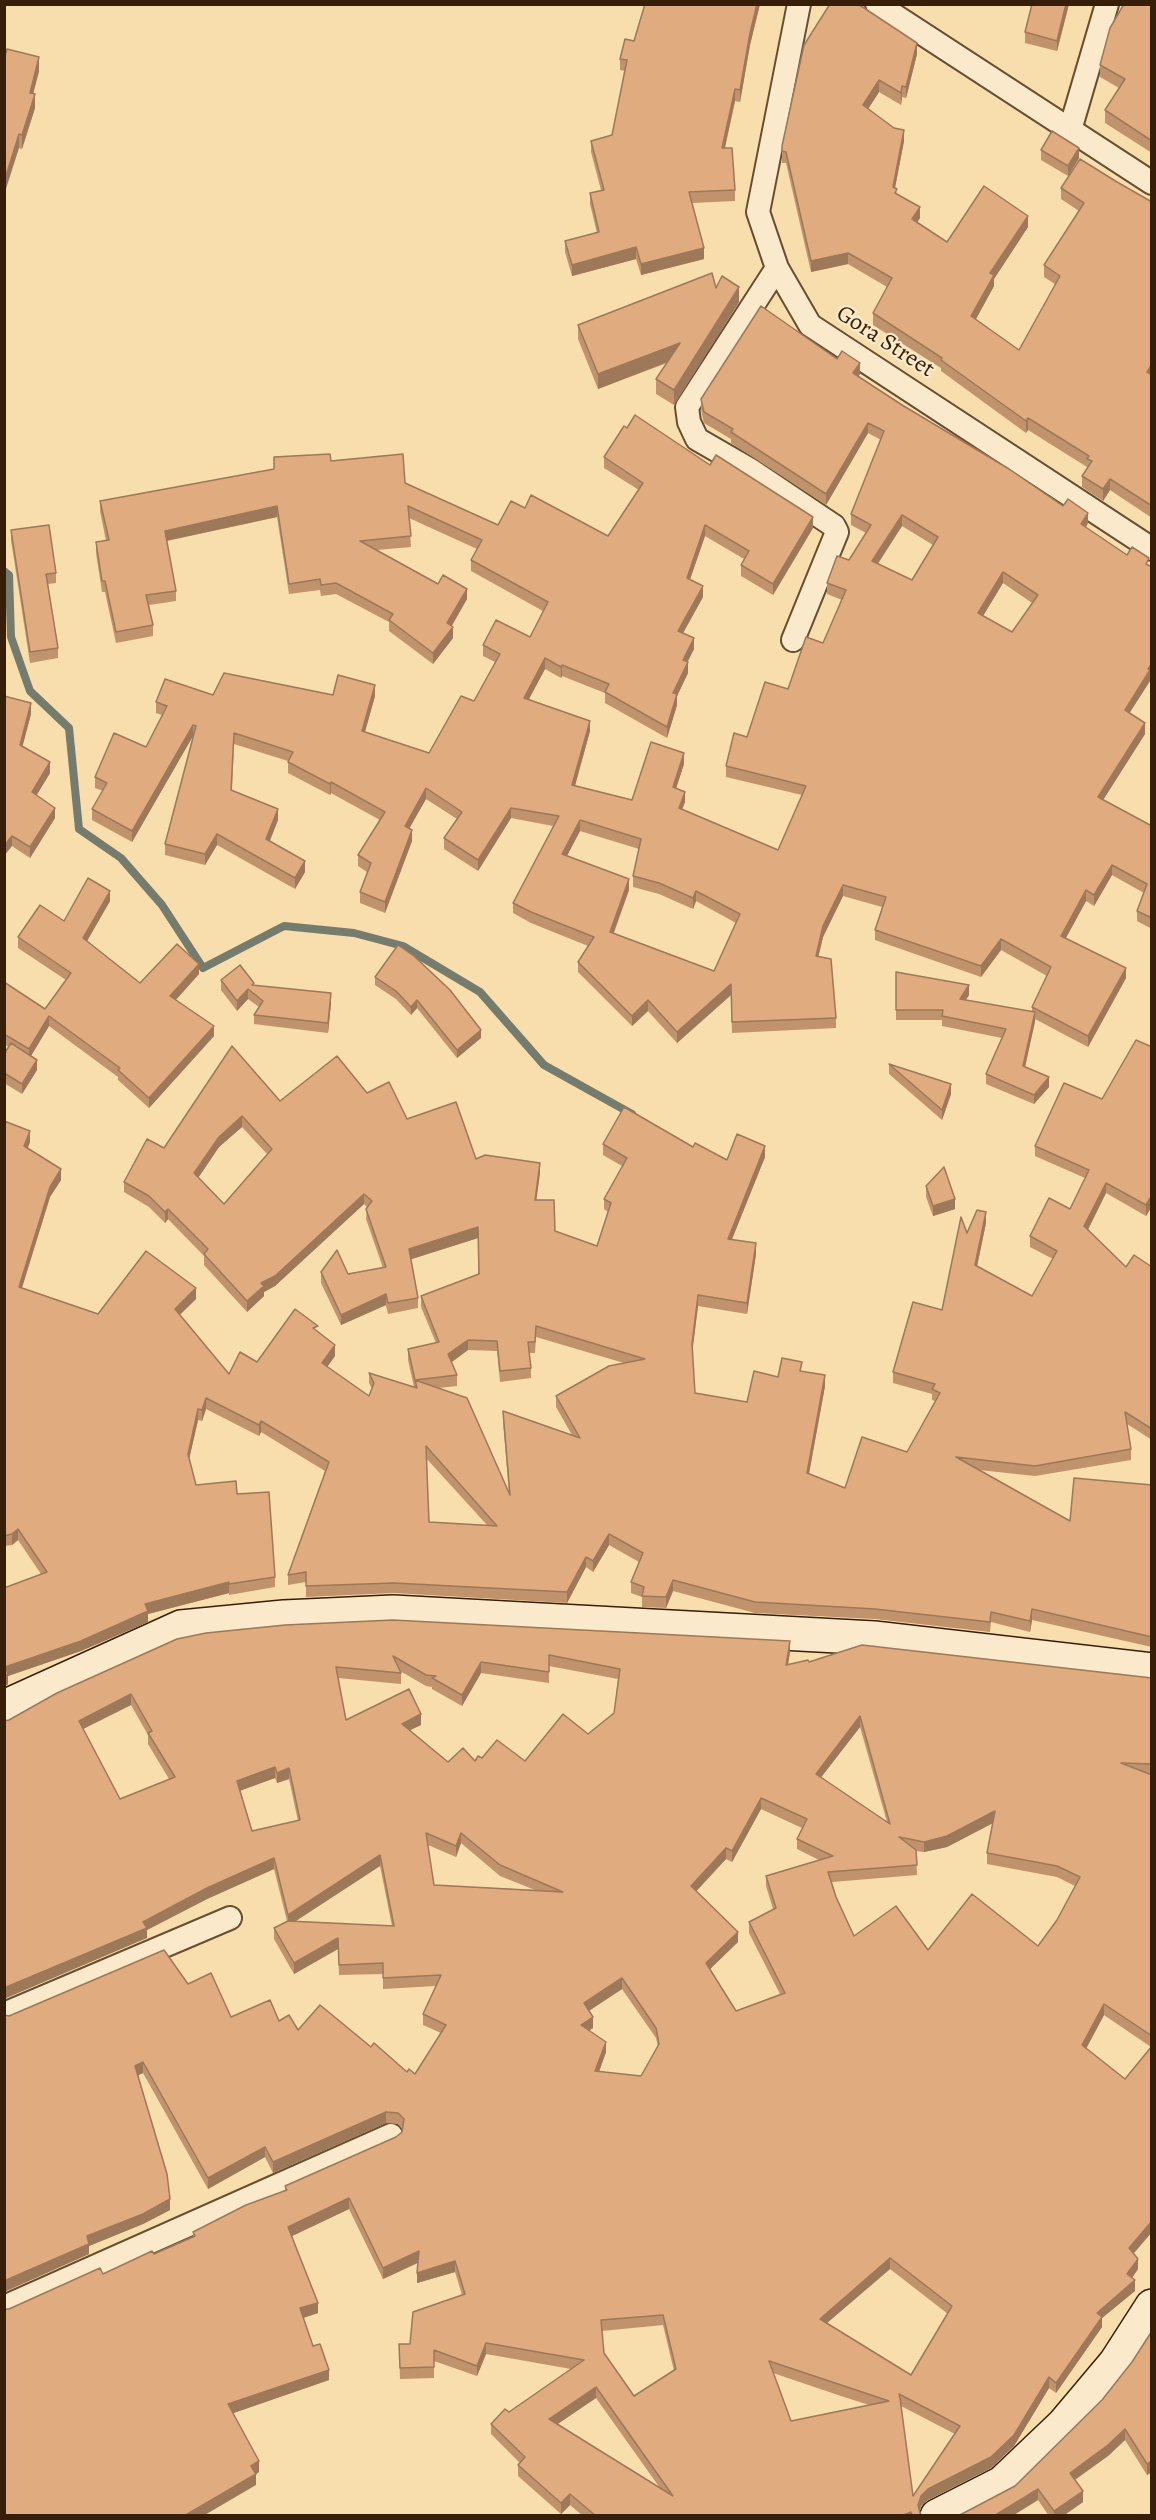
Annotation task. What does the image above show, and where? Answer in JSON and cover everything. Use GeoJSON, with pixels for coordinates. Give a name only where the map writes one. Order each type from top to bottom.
{"type":"FeatureCollection","features":[{"type":"Feature","properties":{"kind":"street","name":"Gora Street"},"geometry":{"type":"LineString","coordinates":[[799,4],[758,212],[777,268],[810,325],[1152,549]]}},
{"type":"Feature","properties":{"kind":"street"},"geometry":{"type":"LineString","coordinates":[[877,4],[1152,183]]}},
{"type":"Feature","properties":{"kind":"street"},"geometry":{"type":"LineString","coordinates":[[1070,130],[1107,4]]}},
{"type":"Feature","properties":{"kind":"street"},"geometry":{"type":"LineString","coordinates":[[777,268],[687,406],[689,422],[697,439],[749,469],[834,526],[837,532],[793,640]]}},
{"type":"Feature","properties":{"kind":"street"},"geometry":{"type":"LineString","coordinates":[[4,1707],[181,1627],[284,1617],[393,1612],[874,1638],[1152,1671]]}},
{"type":"Feature","properties":{"kind":"street"},"geometry":{"type":"LineString","coordinates":[[4,2014],[230,1917]]}},
{"type":"Feature","properties":{"kind":"street"},"geometry":{"type":"LineString","coordinates":[[4,2307],[391,2135]]}},
{"type":"Feature","properties":{"kind":"street"},"geometry":{"type":"LineString","coordinates":[[937,2516],[1002,2483],[1063,2425],[1116,2362],[1152,2306]]}},
{"type":"Feature","properties":{"kind":"building"},"geometry":{"type":"Polygon","coordinates":[[[645,4],[757,4],[740,90],[735,89],[722,148],[732,148],[735,190],[689,192],[704,248],[641,264],[636,247],[572,265],[565,241],[599,232],[590,193],[604,190],[591,141],[612,135],[627,60],[620,59],[625,39],[634,41],[645,4]]]}},
{"type":"Feature","properties":{"kind":"building"},"geometry":{"type":"Polygon","coordinates":[[[830,4],[858,4],[917,43],[906,87],[902,86],[901,93],[879,80],[863,105],[894,128],[904,130],[893,187],[897,189],[895,193],[920,207],[912,219],[947,242],[984,186],[1028,216],[990,273],[994,275],[971,316],[1019,350],[1060,276],[1044,265],[1084,203],[1061,188],[1080,159],[1152,202],[1152,364],[1147,372],[1152,375],[1152,506],[1110,479],[1103,489],[1082,476],[1092,461],[1087,459],[1089,456],[1028,418],[1026,421],[941,360],[942,358],[873,313],[892,278],[848,253],[811,261],[786,152],[782,151],[782,146],[804,45],[830,4]]]}},
{"type":"Feature","properties":{"kind":"building"},"geometry":{"type":"Polygon","coordinates":[[[1032,4],[1066,4],[1057,41],[1025,32],[1032,4]]]}},
{"type":"Feature","properties":{"kind":"building"},"geometry":{"type":"Polygon","coordinates":[[[1124,4],[1152,4],[1152,141],[1105,110],[1125,79],[1100,65],[1110,28],[1124,4]]]}},
{"type":"Feature","properties":{"kind":"building"},"geometry":{"type":"Polygon","coordinates":[[[7,49],[39,57],[30,93],[35,94],[22,135],[19,134],[4,182],[4,59],[7,49]]]}},
{"type":"Feature","properties":{"kind":"building"},"geometry":{"type":"Polygon","coordinates":[[[1052,131],[1079,148],[1068,166],[1041,150],[1052,131]]]}},
{"type":"Feature","properties":{"kind":"building"},"geometry":{"type":"Polygon","coordinates":[[[712,273],[716,288],[722,276],[739,287],[674,390],[656,379],[680,343],[598,374],[578,325],[712,273]]]}},
{"type":"Feature","properties":{"kind":"building"},"geometry":{"type":"Polygon","coordinates":[[[761,306],[837,359],[842,351],[860,363],[853,373],[902,405],[1009,469],[1063,506],[1068,499],[1088,513],[1081,524],[1127,555],[1132,547],[1149,558],[1146,564],[1152,567],[1152,663],[1125,710],[1145,723],[1098,797],[1150,825],[1152,822],[1152,918],[1137,911],[1147,884],[1112,865],[1094,895],[1086,890],[1061,936],[1126,968],[1088,1036],[1032,1007],[1051,967],[1001,939],[981,966],[875,930],[886,897],[843,885],[823,926],[816,956],[831,959],[836,1018],[732,1022],[731,984],[677,1032],[648,1000],[632,1016],[578,962],[594,937],[513,903],[559,816],[511,808],[478,860],[444,838],[462,812],[426,788],[405,826],[412,830],[385,902],[360,892],[371,863],[358,855],[385,812],[331,782],[330,784],[288,762],[293,752],[234,733],[231,790],[278,809],[266,839],[305,861],[295,878],[217,834],[205,854],[165,844],[196,726],[193,725],[132,831],[92,809],[107,783],[95,777],[114,733],[146,747],[167,706],[156,702],[165,679],[213,695],[224,673],[333,695],[338,675],[375,685],[362,731],[429,753],[461,696],[474,701],[500,654],[483,645],[496,620],[530,637],[548,602],[471,560],[482,540],[408,506],[411,536],[360,541],[438,584],[443,575],[467,589],[447,623],[453,627],[433,653],[389,620],[393,614],[336,583],[321,585],[320,579],[289,584],[277,506],[165,531],[176,591],[146,595],[153,625],[116,632],[105,581],[102,581],[96,542],[109,540],[100,501],[274,469],[274,457],[330,454],[331,461],[403,454],[405,483],[498,525],[511,501],[525,508],[531,495],[608,536],[643,483],[604,457],[624,426],[627,428],[635,415],[710,465],[716,455],[813,517],[773,584],[741,565],[749,551],[705,525],[687,578],[703,586],[678,631],[694,638],[683,660],[688,662],[673,693],[677,694],[667,727],[605,692],[609,684],[562,665],[561,667],[545,658],[524,698],[590,721],[572,785],[632,800],[651,742],[684,753],[673,787],[685,792],[679,808],[778,850],[806,786],[726,766],[734,733],[747,737],[765,682],[788,689],[806,637],[823,643],[846,590],[827,583],[837,556],[849,560],[871,525],[851,514],[884,431],[868,423],[826,494],[731,432],[733,429],[704,412],[701,399],[761,306]],[[902,515],[872,561],[912,580],[938,537],[902,515]],[[1003,572],[978,613],[1012,632],[1038,595],[1003,572]],[[580,820],[562,854],[629,879],[610,932],[714,971],[740,914],[696,891],[693,898],[659,883],[633,876],[641,839],[580,820]]]}},
{"type":"Feature","properties":{"kind":"building"},"geometry":{"type":"Polygon","coordinates":[[[49,525],[56,573],[46,574],[58,648],[30,652],[11,530],[49,525]]]}},
{"type":"Feature","properties":{"kind":"building"},"geometry":{"type":"Polygon","coordinates":[[[4,696],[31,703],[20,745],[50,762],[32,792],[55,808],[30,847],[12,836],[4,846],[4,696]]]}},
{"type":"Feature","properties":{"kind":"building"},"geometry":{"type":"Polygon","coordinates":[[[88,878],[110,891],[83,938],[140,983],[177,944],[199,964],[170,996],[214,1026],[149,1098],[118,1070],[120,1068],[49,1016],[29,1049],[4,1034],[4,982],[45,1009],[71,973],[18,937],[40,905],[64,921],[88,878]]]}},
{"type":"Feature","properties":{"kind":"building"},"geometry":{"type":"Polygon","coordinates":[[[398,945],[414,956],[450,990],[481,1030],[457,1050],[417,1000],[411,1007],[396,991],[375,977],[398,945]]]}},
{"type":"Feature","properties":{"kind":"building"},"geometry":{"type":"Polygon","coordinates":[[[240,965],[254,983],[252,985],[331,993],[328,1023],[254,1015],[263,1001],[248,989],[237,1001],[221,980],[240,965]]]}},
{"type":"Feature","properties":{"kind":"building"},"geometry":{"type":"Polygon","coordinates":[[[896,972],[969,985],[960,999],[1035,1012],[1023,1066],[1049,1077],[1034,1095],[986,1074],[1006,1029],[942,1016],[943,1010],[896,1010],[896,972]]]}},
{"type":"Feature","properties":{"kind":"building"},"geometry":{"type":"Polygon","coordinates":[[[1136,1040],[1152,1047],[1152,1195],[1146,1205],[1106,1183],[1084,1226],[1126,1267],[1134,1255],[1152,1267],[1152,1429],[1125,1412],[1131,1449],[1035,1466],[956,1457],[1070,1521],[1074,1478],[1152,1485],[1152,1637],[1032,1609],[1030,1621],[991,1612],[990,1622],[875,1609],[755,1602],[673,1580],[666,1597],[642,1596],[644,1587],[631,1582],[643,1553],[609,1534],[593,1561],[586,1557],[567,1592],[394,1583],[306,1586],[306,1572],[288,1575],[329,1462],[261,1421],[259,1425],[206,1398],[202,1410],[198,1409],[188,1454],[196,1485],[236,1481],[237,1494],[269,1492],[275,1577],[229,1584],[229,1582],[145,1604],[148,1611],[81,1641],[5,1667],[8,1674],[4,1676],[4,1588],[47,1572],[18,1529],[4,1536],[4,1121],[30,1131],[24,1146],[61,1169],[50,1187],[19,1287],[98,1314],[146,1251],[196,1288],[175,1309],[229,1374],[240,1352],[257,1362],[295,1309],[318,1326],[313,1328],[335,1345],[322,1363],[369,1396],[374,1383],[369,1373],[417,1388],[415,1380],[408,1349],[439,1342],[421,1296],[479,1274],[478,1227],[409,1249],[418,1298],[388,1303],[386,1294],[341,1315],[321,1272],[337,1250],[348,1274],[386,1267],[366,1209],[372,1201],[364,1194],[275,1276],[261,1283],[264,1286],[247,1301],[204,1254],[208,1249],[168,1209],[165,1212],[149,1196],[124,1182],[147,1139],[164,1148],[232,1046],[280,1101],[337,1056],[367,1093],[389,1082],[407,1119],[456,1102],[476,1159],[485,1155],[540,1163],[535,1200],[554,1200],[555,1231],[597,1246],[611,1203],[604,1199],[627,1158],[603,1144],[624,1107],[693,1147],[695,1143],[727,1160],[737,1134],[765,1146],[728,1239],[756,1243],[747,1303],[698,1295],[692,1344],[695,1393],[747,1402],[754,1371],[778,1377],[782,1358],[802,1362],[800,1371],[825,1375],[807,1473],[845,1488],[862,1437],[907,1452],[940,1393],[932,1389],[935,1384],[893,1372],[913,1302],[942,1310],[961,1217],[967,1233],[977,1210],[986,1212],[975,1265],[1032,1296],[1057,1251],[1030,1236],[1049,1198],[1070,1209],[1089,1170],[1035,1146],[1064,1083],[1102,1099],[1136,1040]],[[242,1116],[219,1137],[194,1173],[224,1204],[272,1149],[242,1116]],[[536,1326],[535,1342],[528,1342],[531,1368],[500,1371],[497,1341],[468,1340],[448,1354],[457,1375],[415,1380],[467,1398],[510,1495],[503,1411],[580,1438],[556,1396],[609,1366],[645,1359],[536,1326]],[[426,1446],[429,1522],[497,1526],[426,1446]]]}},
{"type":"Feature","properties":{"kind":"building"},"geometry":{"type":"Polygon","coordinates":[[[11,1043],[37,1060],[22,1084],[4,1073],[4,1054],[11,1043]]]}},
{"type":"Feature","properties":{"kind":"building"},"geometry":{"type":"Polygon","coordinates":[[[889,1064],[951,1084],[942,1110],[889,1064]]]}},
{"type":"Feature","properties":{"kind":"building"},"geometry":{"type":"Polygon","coordinates":[[[944,1167],[955,1199],[933,1206],[926,1186],[944,1167]]]}},
{"type":"Feature","properties":{"kind":"building"},"geometry":{"type":"Polygon","coordinates":[[[393,1620],[790,1641],[786,1665],[808,1660],[809,1662],[862,1645],[1152,1678],[1152,1764],[1121,1763],[1152,1775],[1152,2036],[1104,2004],[1082,2045],[1125,2079],[1152,2046],[1152,2221],[1129,2248],[1138,2259],[1127,2274],[1135,2280],[1097,2313],[1102,2317],[1056,2383],[1049,2377],[1014,2435],[991,2457],[928,2489],[921,2496],[918,2505],[922,2516],[913,2516],[911,2512],[901,2516],[596,2516],[570,2494],[561,2503],[518,2465],[525,2457],[491,2424],[505,2409],[509,2412],[584,2360],[486,2343],[477,2366],[434,2350],[434,2367],[400,2368],[399,2344],[410,2344],[413,2312],[465,2294],[455,2261],[417,2273],[419,2251],[383,2268],[349,2198],[288,2227],[318,2303],[300,2308],[313,2346],[320,2344],[329,2370],[228,2404],[259,2461],[251,2466],[256,2474],[184,2516],[4,2516],[4,2309],[9,2309],[100,2268],[103,2274],[152,2251],[154,2254],[195,2236],[193,2232],[246,2205],[287,2190],[285,2186],[396,2137],[402,2132],[404,2119],[398,2113],[386,2112],[273,2162],[265,2147],[208,2178],[143,2062],[135,2066],[167,2174],[170,2199],[143,2214],[87,2236],[89,2244],[4,2281],[4,2015],[9,2016],[164,1950],[188,1984],[211,1973],[231,2017],[270,2000],[279,2021],[289,2015],[298,2030],[320,2005],[371,2047],[374,2043],[407,2072],[409,2069],[415,2074],[446,2025],[423,2014],[441,1975],[383,1978],[383,1963],[339,1965],[338,1938],[294,1963],[274,1928],[288,1921],[394,1926],[380,1855],[288,1915],[274,1858],[207,1888],[143,1922],[147,1928],[4,1988],[4,1721],[57,1693],[177,1639],[206,1633],[285,1625],[393,1620]],[[549,1655],[549,1672],[481,1662],[462,1695],[432,1678],[436,1676],[426,1675],[393,1656],[401,1673],[336,1667],[346,1720],[409,1689],[421,1714],[402,1724],[448,1762],[463,1748],[475,1761],[478,1756],[482,1758],[497,1740],[525,1761],[563,1714],[588,1734],[614,1713],[620,1669],[549,1655]],[[131,1694],[79,1721],[120,1799],[175,1777],[148,1733],[152,1731],[131,1694]],[[860,1716],[816,1774],[890,1824],[860,1716]],[[275,1767],[237,1781],[252,1831],[300,1820],[289,1768],[277,1773],[275,1767]],[[761,1798],[732,1851],[726,1848],[691,1886],[738,1932],[706,1963],[736,2011],[785,1993],[749,1922],[776,1908],[766,1876],[833,1856],[797,1839],[807,1819],[761,1798]],[[995,1811],[947,1836],[924,1842],[899,1837],[916,1850],[917,1865],[828,1872],[836,1897],[854,1936],[896,1906],[928,1950],[972,1894],[1038,1946],[1057,1920],[1080,1877],[1057,1866],[987,1853],[995,1811]],[[426,1833],[434,1885],[563,1892],[500,1865],[461,1833],[456,1846],[426,1833]],[[622,1978],[584,2003],[593,2017],[581,2025],[606,2042],[595,2071],[641,2076],[659,2044],[656,2028],[622,1978]],[[890,2258],[820,2319],[911,2375],[952,2306],[890,2258]],[[663,2315],[601,2320],[604,2353],[634,2396],[676,2369],[663,2315]],[[769,2361],[791,2421],[889,2401],[769,2361]],[[596,2387],[549,2419],[673,2496],[596,2387]],[[899,2394],[913,2496],[960,2426],[899,2394]]]}},
{"type":"Feature","properties":{"kind":"building"},"geometry":{"type":"Polygon","coordinates":[[[1152,2331],[1152,2461],[1147,2464],[1125,2429],[1108,2445],[1070,2473],[1083,2491],[1054,2511],[1038,2489],[994,2516],[958,2516],[1015,2486],[1102,2400],[1132,2362],[1152,2331]]]}},
{"type":"Feature","properties":{"kind":"waterway"},"geometry":{"type":"LineString","coordinates":[[4,571],[9,575],[11,637],[30,691],[69,728],[79,829],[121,858],[162,905],[203,968],[284,926],[354,933],[403,946],[480,992],[544,1065],[632,1114]]}}]}
